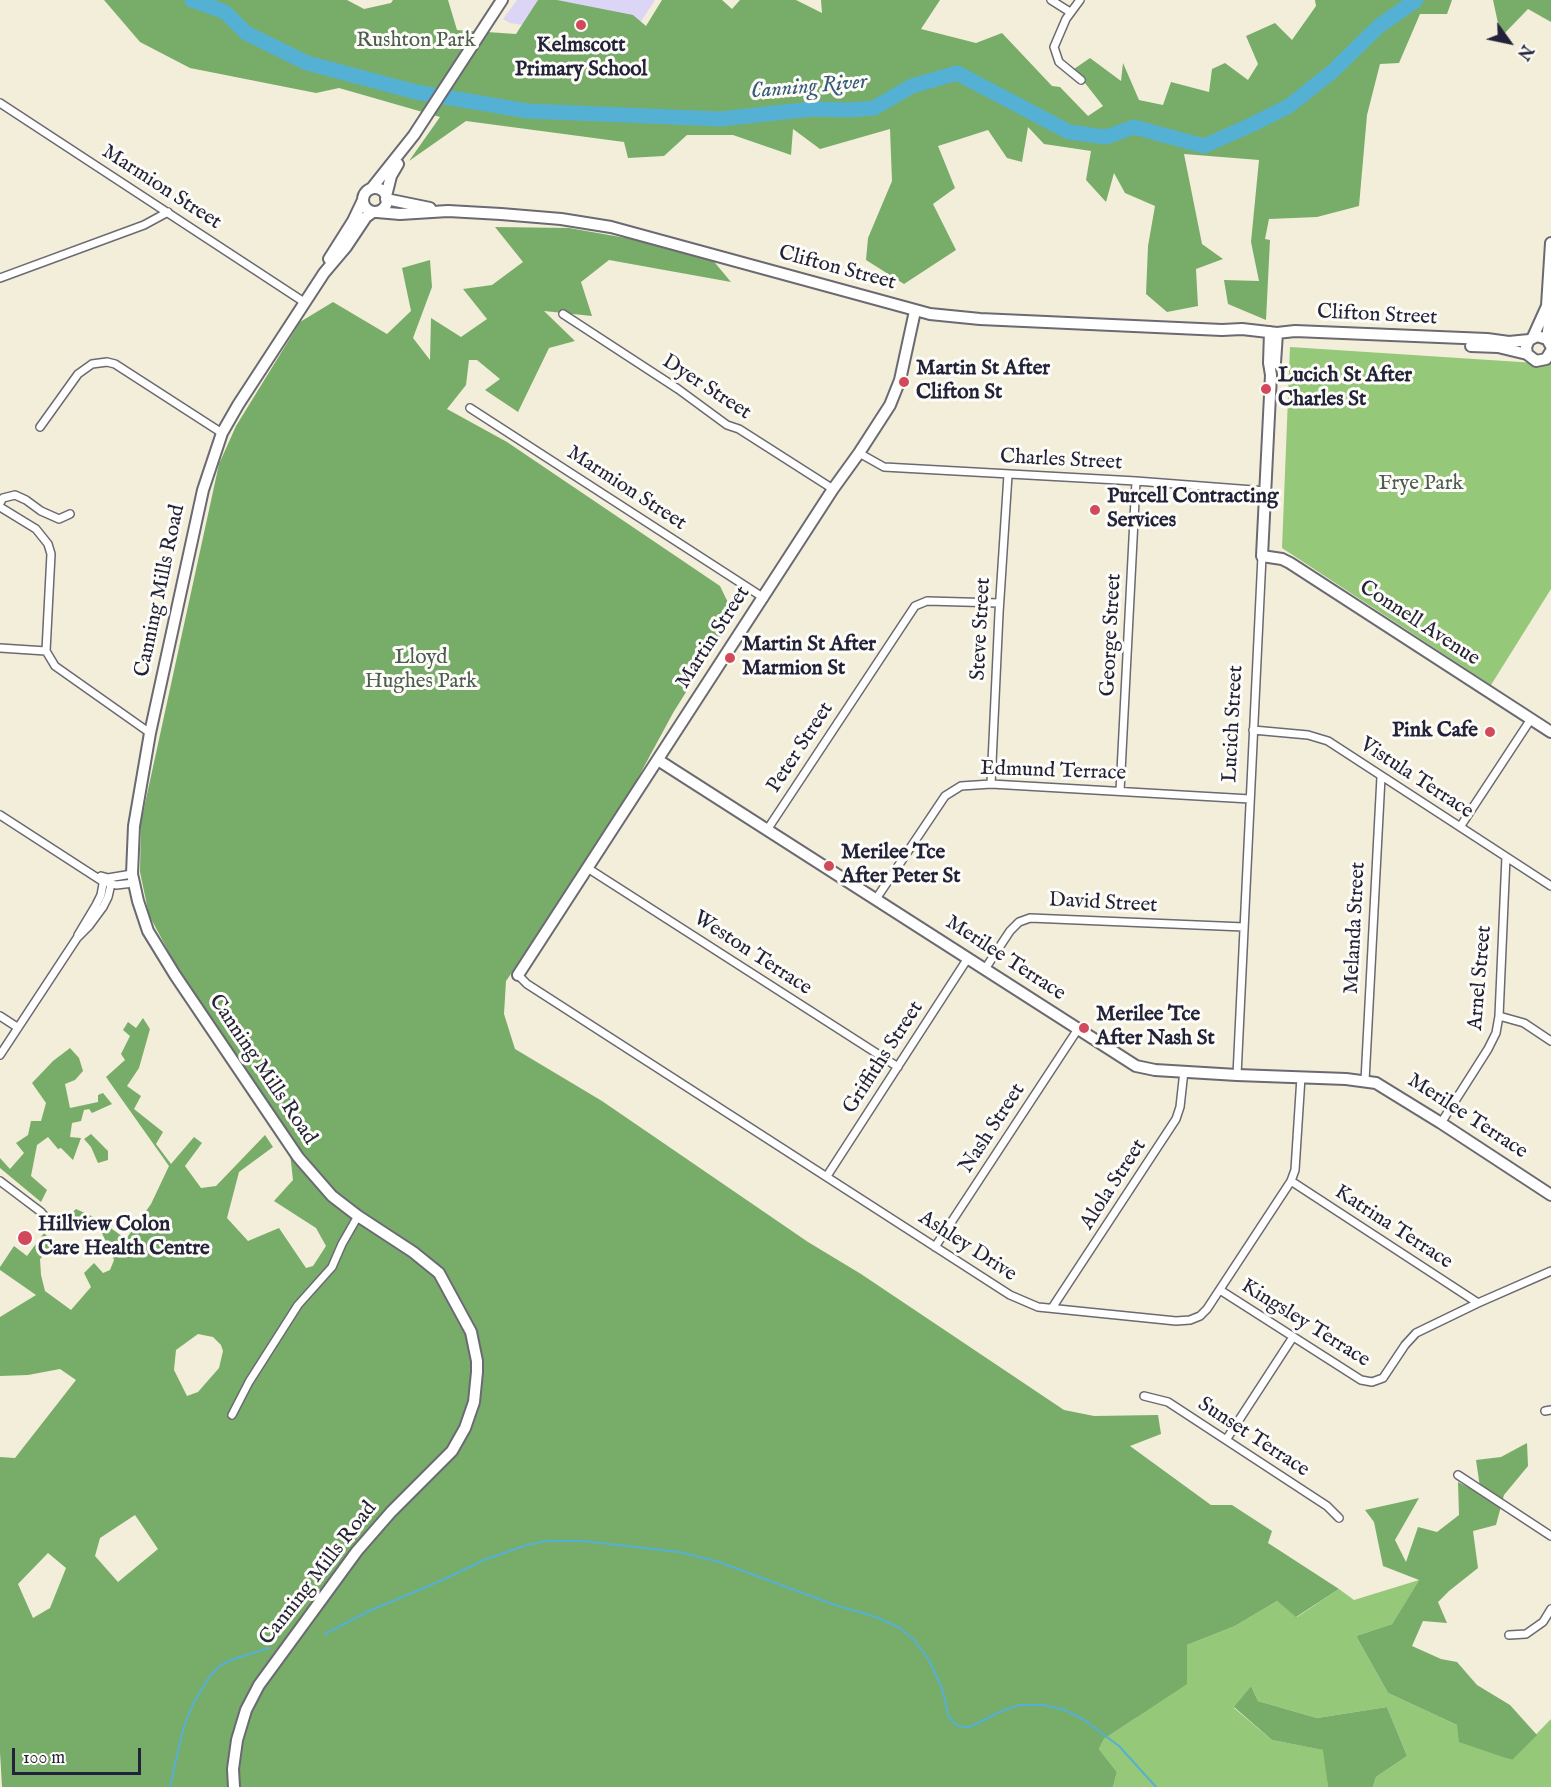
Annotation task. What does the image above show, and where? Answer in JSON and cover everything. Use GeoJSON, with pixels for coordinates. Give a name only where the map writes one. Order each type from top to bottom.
{"type":"FeatureCollection","features":[{"type":"Feature","properties":{"kind":"main road"},"geometry":{"type":"LineString","coordinates":[[417,130],[371,189],[366,192],[363,200],[366,208],[375,212],[384,207],[391,176],[417,130],[501,0]]}},
{"type":"Feature","properties":{"kind":"main road"},"geometry":{"type":"LineString","coordinates":[[371,189],[381,190],[386,198]]}},
{"type":"Feature","properties":{"kind":"main road","name":"Clifton Street"},"geometry":{"type":"LineString","coordinates":[[386,198],[448,211]]}},
{"type":"Feature","properties":{"kind":"main road","name":"Canning Mills Road"},"geometry":{"type":"LineString","coordinates":[[324,273],[363,200]]}},
{"type":"Feature","properties":{"kind":"main road","name":"Clifton Street"},"geometry":{"type":"LineString","coordinates":[[375,212],[400,214],[448,211],[561,219],[611,227],[915,311],[980,319],[1222,330],[1274,336],[1482,346],[1527,354]]}},
{"type":"Feature","properties":{"kind":"main road","name":"Canning Mills Road"},"geometry":{"type":"LineString","coordinates":[[234,1787],[233,1769],[237,1740],[246,1710],[259,1685],[357,1551],[391,1512],[452,1451],[465,1428],[474,1402],[477,1360],[471,1332],[439,1273],[414,1252],[358,1216],[332,1196],[314,1177],[283,1137],[148,932],[133,879],[134,826],[150,733],[203,490],[222,433],[324,273],[346,247],[366,217],[375,212]]}},
{"type":"Feature","properties":{"kind":"main road"},"geometry":{"type":"LineString","coordinates":[[1547,306],[1526,347],[1527,354],[1536,361],[1543,361],[1550,348],[1550,316],[1547,306],[1551,243]]}},
{"type":"Feature","properties":{"kind":"main road","name":"Martin Street"},"geometry":{"type":"LineString","coordinates":[[519,975],[833,489],[890,405],[900,380],[915,311]]}},
{"type":"Feature","properties":{"kind":"main road","name":"Clifton Street"},"geometry":{"type":"LineString","coordinates":[[1274,336],[1295,331],[1487,339],[1509,342],[1531,338]]}},
{"type":"Feature","properties":{"kind":"main road","name":"Lucich Street"},"geometry":{"type":"LineString","coordinates":[[1262,556],[1271,375],[1269,363],[1274,336]]}},
{"type":"Feature","properties":{"kind":"main road"},"geometry":{"type":"LineString","coordinates":[[1531,338],[1540,336],[1550,348]]}},
{"type":"Feature","properties":{"kind":"main road","name":"Connell Avenue"},"geometry":{"type":"LineString","coordinates":[[1262,556],[1290,563],[1551,732]]}},
{"type":"Feature","properties":{"kind":"main road","name":"Merilee Terrace"},"geometry":{"type":"LineString","coordinates":[[658,760],[1136,1066],[1237,1075],[1376,1083],[1551,1195]]}},
{"type":"Feature","properties":{"kind":"street"},"geometry":{"type":"LineString","coordinates":[[1051,0],[1070,12]]}},
{"type":"Feature","properties":{"kind":"street"},"geometry":{"type":"LineString","coordinates":[[1080,0],[1070,12],[1054,47],[1059,62],[1081,80]]}},
{"type":"Feature","properties":{"kind":"street","name":"Marmion Street"},"geometry":{"type":"LineString","coordinates":[[0,103],[304,302]]}},
{"type":"Feature","properties":{"kind":"street"},"geometry":{"type":"LineString","coordinates":[[0,278],[144,225],[168,212]]}},
{"type":"Feature","properties":{"kind":"street","name":"Dyer Street"},"geometry":{"type":"LineString","coordinates":[[562,314],[678,389],[727,425],[739,429],[833,489]]}},
{"type":"Feature","properties":{"kind":"street"},"geometry":{"type":"LineString","coordinates":[[40,427],[78,374],[92,364],[107,362],[124,370],[222,433]]}},
{"type":"Feature","properties":{"kind":"street","name":"Marmion Street"},"geometry":{"type":"LineString","coordinates":[[470,408],[764,598]]}},
{"type":"Feature","properties":{"kind":"street","name":"Charles Street"},"geometry":{"type":"LineString","coordinates":[[859,453],[884,467],[1136,481],[1266,491]]}},
{"type":"Feature","properties":{"kind":"street","name":"Steve Street"},"geometry":{"type":"LineString","coordinates":[[991,784],[999,603],[1008,475]]}},
{"type":"Feature","properties":{"kind":"street","name":"George Street"},"geometry":{"type":"LineString","coordinates":[[1120,791],[1136,481]]}},
{"type":"Feature","properties":{"kind":"street"},"geometry":{"type":"LineString","coordinates":[[70,514],[59,519],[15,495],[3,498],[0,505],[43,535],[51,554],[46,651],[55,666],[150,733]]}},
{"type":"Feature","properties":{"kind":"street","name":"Lucich Street"},"geometry":{"type":"LineString","coordinates":[[1237,1075],[1262,556]]}},
{"type":"Feature","properties":{"kind":"street","name":"Peter Street"},"geometry":{"type":"LineString","coordinates":[[767,830],[915,606],[927,601],[999,603]]}},
{"type":"Feature","properties":{"kind":"street"},"geometry":{"type":"LineString","coordinates":[[0,648],[46,651]]}},
{"type":"Feature","properties":{"kind":"street"},"geometry":{"type":"LineString","coordinates":[[1460,827],[1531,719]]}},
{"type":"Feature","properties":{"kind":"street","name":"Vistula Terrace"},"geometry":{"type":"LineString","coordinates":[[1253,730],[1308,735],[1328,741],[1551,886]]}},
{"type":"Feature","properties":{"kind":"street","name":"Melanda Street"},"geometry":{"type":"LineString","coordinates":[[1365,1081],[1381,777]]}},
{"type":"Feature","properties":{"kind":"street","name":"Edmund Terrace"},"geometry":{"type":"LineString","coordinates":[[876,899],[945,796],[961,786],[991,784],[1250,799]]}},
{"type":"Feature","properties":{"kind":"street"},"geometry":{"type":"LineString","coordinates":[[0,815],[106,881],[133,879]]}},
{"type":"Feature","properties":{"kind":"street","name":"Arnel Street"},"geometry":{"type":"LineString","coordinates":[[1441,1123],[1492,1041],[1499,1016],[1506,857]]}},
{"type":"Feature","properties":{"kind":"street","name":"Weston Terrace"},"geometry":{"type":"LineString","coordinates":[[589,869],[898,1067]]}},
{"type":"Feature","properties":{"kind":"street"},"geometry":{"type":"LineString","coordinates":[[0,1055],[77,938],[103,907],[108,897],[106,881]]}},
{"type":"Feature","properties":{"kind":"street","name":"David Street"},"geometry":{"type":"LineString","coordinates":[[985,969],[1010,931],[1019,922],[1030,918],[1244,927]]}},
{"type":"Feature","properties":{"kind":"street","name":"Griffiths Street"},"geometry":{"type":"LineString","coordinates":[[827,1176],[968,958]]}},
{"type":"Feature","properties":{"kind":"street","name":"Ashley Drive"},"geometry":{"type":"LineString","coordinates":[[519,975],[527,984],[1010,1295],[1038,1307],[1182,1321],[1200,1316],[1208,1309],[1291,1181],[1295,1170],[1301,1077]]}},
{"type":"Feature","properties":{"kind":"street"},"geometry":{"type":"LineString","coordinates":[[0,1016],[17,1028]]}},
{"type":"Feature","properties":{"kind":"street"},"geometry":{"type":"LineString","coordinates":[[1499,1016],[1524,1023],[1551,1041]]}},
{"type":"Feature","properties":{"kind":"street","name":"Nash Street"},"geometry":{"type":"LineString","coordinates":[[935,1247],[1078,1029]]}},
{"type":"Feature","properties":{"kind":"street","name":"Alola Street"},"geometry":{"type":"LineString","coordinates":[[1052,1308],[1176,1119],[1184,1071]]}},
{"type":"Feature","properties":{"kind":"street"},"geometry":{"type":"LineString","coordinates":[[0,1181],[47,1219]]}},
{"type":"Feature","properties":{"kind":"street","name":"Katrina Terrace"},"geometry":{"type":"LineString","coordinates":[[1291,1181],[1478,1303]]}},
{"type":"Feature","properties":{"kind":"street"},"geometry":{"type":"LineString","coordinates":[[232,1415],[249,1382],[298,1305],[332,1268],[358,1216]]}},
{"type":"Feature","properties":{"kind":"street","name":"Kingsley Terrace"},"geometry":{"type":"LineString","coordinates":[[1220,1290],[1360,1380],[1372,1383],[1383,1378],[1416,1333],[1551,1271]]}},
{"type":"Feature","properties":{"kind":"street"},"geometry":{"type":"LineString","coordinates":[[1226,1440],[1293,1336]]}},
{"type":"Feature","properties":{"kind":"street","name":"Sunset Terrace"},"geometry":{"type":"LineString","coordinates":[[1144,1396],[1167,1402],[1327,1506],[1339,1518]]}},
{"type":"Feature","properties":{"kind":"street"},"geometry":{"type":"LineString","coordinates":[[1458,1475],[1551,1536]]}},
{"type":"Feature","properties":{"kind":"street"},"geometry":{"type":"LineString","coordinates":[[1509,1635],[1526,1634],[1543,1623],[1551,1609]]}},
{"type":"Feature","properties":{"kind":"shaded area","name":"Kelmscott Primary School"},"geometry":{"type":"Polygon","coordinates":[[[517,0],[655,0],[640,23],[536,27],[510,23],[503,19],[517,0]]]}},
{"type":"Feature","properties":{"kind":"green space","name":"Rushton Park"},"geometry":{"type":"Polygon","coordinates":[[[104,0],[347,0],[364,9],[391,3],[393,0],[448,0],[457,30],[516,34],[538,0],[557,0],[633,15],[646,26],[662,0],[722,0],[732,9],[740,0],[796,0],[822,13],[821,0],[940,0],[921,29],[976,43],[1002,33],[1052,86],[1060,87],[1088,116],[1103,106],[1074,69],[1090,58],[1121,81],[1123,63],[1139,100],[1163,105],[1171,82],[1209,92],[1212,69],[1225,63],[1248,80],[1258,64],[1246,36],[1275,23],[1292,40],[1316,6],[1315,0],[1452,0],[1447,14],[1420,14],[1399,63],[1380,64],[1367,115],[1359,206],[1317,217],[1269,219],[1265,239],[1270,240],[1266,320],[1228,304],[1224,280],[1259,281],[1251,242],[1259,160],[1184,154],[1202,244],[1223,259],[1196,269],[1198,306],[1167,312],[1146,294],[1148,246],[1155,206],[1125,193],[1114,173],[1106,202],[1086,180],[1091,151],[1044,144],[1028,127],[1022,162],[1007,158],[988,130],[938,146],[955,188],[933,204],[956,250],[904,284],[866,260],[868,238],[892,181],[890,129],[820,149],[793,129],[791,155],[733,135],[687,135],[664,156],[628,158],[624,142],[466,121],[409,161],[440,117],[339,88],[316,93],[190,68],[140,42],[104,0]]]}},
{"type":"Feature","properties":{"kind":"green space"},"geometry":{"type":"Polygon","coordinates":[[[1493,0],[1551,0],[1551,22],[1528,9],[1501,37],[1493,0]]]}},
{"type":"Feature","properties":{"kind":"green space","name":"Lloyd Hughes Park"},"geometry":{"type":"Polygon","coordinates":[[[495,227],[569,228],[706,252],[731,282],[609,260],[581,282],[592,316],[544,311],[575,341],[549,348],[518,412],[485,390],[500,379],[477,360],[469,360],[466,385],[447,409],[507,442],[720,586],[734,615],[673,713],[606,837],[506,981],[504,1014],[515,1049],[602,1101],[808,1242],[861,1274],[1064,1410],[1094,1416],[1158,1415],[1161,1434],[1130,1446],[1211,1505],[1232,1505],[1272,1531],[1268,1543],[1339,1589],[1296,1617],[1277,1601],[1235,1626],[1187,1645],[1187,1684],[1104,1739],[1099,1749],[1117,1772],[1113,1787],[2,1787],[0,1457],[15,1458],[76,1380],[60,1369],[28,1375],[0,1376],[0,1317],[36,1295],[0,1270],[0,1267],[14,1246],[27,1256],[44,1233],[55,1244],[40,1259],[45,1291],[71,1310],[91,1287],[84,1273],[94,1263],[103,1273],[110,1270],[114,1260],[101,1231],[67,1217],[76,1209],[98,1219],[126,1239],[151,1204],[169,1166],[106,1077],[125,1060],[121,1054],[130,1036],[123,1030],[128,1022],[136,1028],[143,1018],[150,1029],[139,1068],[127,1086],[141,1096],[134,1109],[163,1132],[156,1144],[171,1164],[194,1137],[202,1143],[185,1166],[201,1188],[216,1186],[265,1135],[273,1147],[239,1172],[227,1218],[248,1241],[279,1228],[306,1268],[313,1266],[326,1246],[316,1228],[274,1201],[293,1180],[288,1135],[189,990],[149,915],[140,872],[141,822],[219,464],[236,426],[300,322],[333,302],[387,334],[411,311],[402,268],[430,260],[432,287],[413,338],[430,360],[431,318],[461,337],[487,319],[463,289],[492,285],[523,262],[495,227]],[[198,1334],[176,1350],[174,1370],[187,1396],[198,1392],[219,1368],[223,1351],[221,1345],[213,1337],[198,1334]],[[135,1515],[100,1538],[95,1556],[118,1582],[158,1549],[135,1515]],[[48,1553],[18,1584],[33,1618],[50,1608],[66,1568],[48,1553]]]}},
{"type":"Feature","properties":{"kind":"green space","name":"Frye Park"},"geometry":{"type":"Polygon","coordinates":[[[1290,347],[1551,364],[1551,589],[1491,685],[1282,548],[1290,347]]]}},
{"type":"Feature","properties":{"kind":"green space"},"geometry":{"type":"Polygon","coordinates":[[[70,1048],[79,1058],[83,1071],[75,1080],[65,1084],[70,1108],[98,1102],[98,1095],[103,1093],[112,1104],[92,1113],[89,1109],[84,1110],[81,1121],[72,1123],[70,1137],[81,1138],[73,1160],[61,1148],[58,1149],[48,1137],[37,1145],[31,1176],[47,1190],[41,1202],[0,1168],[0,1158],[10,1169],[24,1153],[16,1143],[28,1135],[31,1121],[41,1121],[46,1103],[32,1083],[53,1061],[70,1048]]]}},
{"type":"Feature","properties":{"kind":"green space"},"geometry":{"type":"Polygon","coordinates":[[[91,1134],[108,1151],[108,1160],[98,1163],[91,1147],[84,1139],[91,1134]]]}},
{"type":"Feature","properties":{"kind":"green space"},"geometry":{"type":"Polygon","coordinates":[[[1527,1443],[1528,1466],[1504,1495],[1496,1525],[1473,1531],[1478,1568],[1438,1602],[1447,1623],[1423,1621],[1412,1646],[1441,1659],[1457,1662],[1477,1685],[1510,1705],[1537,1735],[1512,1760],[1459,1742],[1457,1725],[1388,1693],[1356,1636],[1392,1624],[1419,1580],[1383,1566],[1374,1522],[1365,1510],[1419,1498],[1395,1540],[1406,1562],[1418,1527],[1437,1532],[1459,1515],[1458,1482],[1481,1494],[1476,1460],[1501,1457],[1527,1443]]]}},
{"type":"Feature","properties":{"kind":"green space"},"geometry":{"type":"Polygon","coordinates":[[[1419,1580],[1392,1624],[1356,1636],[1388,1693],[1457,1725],[1511,1760],[1551,1719],[1551,1787],[1373,1787],[1376,1777],[1407,1756],[1387,1707],[1317,1718],[1258,1701],[1251,1686],[1234,1708],[1272,1740],[1324,1750],[1328,1787],[1113,1787],[1117,1772],[1099,1749],[1104,1739],[1137,1717],[1187,1645],[1235,1626],[1277,1601],[1297,1617],[1339,1589],[1354,1600],[1419,1580]]]}},
{"type":"Feature","properties":{"kind":"green space"},"geometry":{"type":"Polygon","coordinates":[[[1251,1686],[1258,1701],[1317,1718],[1387,1707],[1407,1756],[1376,1777],[1373,1787],[1328,1787],[1323,1750],[1272,1740],[1234,1707],[1251,1686]]]}},
{"type":"Feature","properties":{"kind":"waterway","name":"Canning River"},"geometry":{"type":"LineString","coordinates":[[192,0],[225,12],[246,33],[307,63],[416,92],[527,111],[720,119],[812,109],[874,108],[912,86],[957,73],[1069,132],[1106,137],[1134,127],[1204,146],[1289,106],[1333,71],[1379,26],[1416,0]]}},
{"type":"Feature","properties":{"kind":"waterway"},"geometry":{"type":"LineString","coordinates":[[325,1634],[367,1612],[484,1560],[527,1545],[547,1541],[583,1541],[679,1552],[719,1562],[835,1605],[876,1617],[900,1628],[915,1641],[929,1660],[942,1688],[949,1718],[958,1726],[970,1727],[1019,1705],[1043,1705],[1065,1710],[1083,1719],[1119,1746],[1156,1787]]}},
{"type":"Feature","properties":{"kind":"waterway"},"geometry":{"type":"LineString","coordinates":[[170,1787],[183,1729],[193,1704],[209,1677],[221,1665],[231,1660],[269,1648]]}},
{"type":"Feature","properties":{"kind":"place","name":"Kelmscott Primary School"},"geometry":{"type":"Point","coordinates":[581,25]}},
{"type":"Feature","properties":{"kind":"place","name":"Martin St After Clifton St"},"geometry":{"type":"Point","coordinates":[904,382]}},
{"type":"Feature","properties":{"kind":"place","name":"Lucich St After Charles St"},"geometry":{"type":"Point","coordinates":[1266,389]}},
{"type":"Feature","properties":{"kind":"place","name":"Purcell Contracting Services"},"geometry":{"type":"Point","coordinates":[1095,510]}},
{"type":"Feature","properties":{"kind":"place","name":"Martin St After Marmion St"},"geometry":{"type":"Point","coordinates":[730,658]}},
{"type":"Feature","properties":{"kind":"place","name":"Pink Cafe"},"geometry":{"type":"Point","coordinates":[1490,732]}},
{"type":"Feature","properties":{"kind":"place","name":"Merilee Tce After Peter St"},"geometry":{"type":"Point","coordinates":[829,866]}},
{"type":"Feature","properties":{"kind":"place","name":"Merilee Tce After Nash St"},"geometry":{"type":"Point","coordinates":[1084,1028]}},
{"type":"Feature","properties":{"kind":"place","name":"Hillview Colon Care Health Centre"},"geometry":{"type":"Point","coordinates":[25,1238]}}]}
